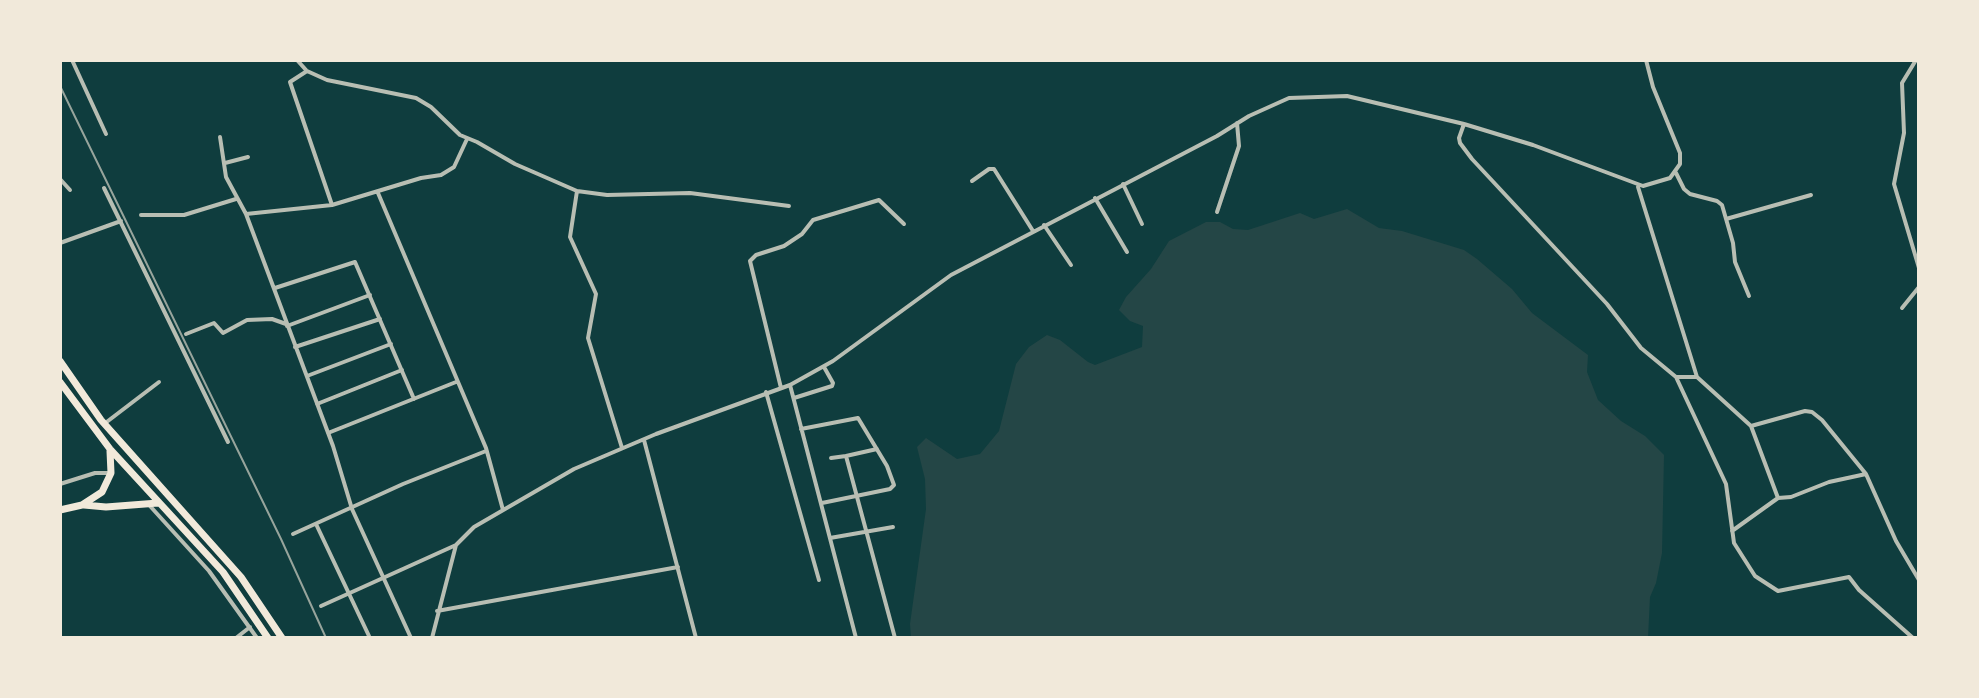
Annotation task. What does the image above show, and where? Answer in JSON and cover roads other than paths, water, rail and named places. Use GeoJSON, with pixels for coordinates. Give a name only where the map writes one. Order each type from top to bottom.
{"type":"FeatureCollection","features":[{"type":"Feature","properties":{"kind":"highway"},"geometry":{"type":"LineString","coordinates":[[60,361],[104,424],[241,577],[282,638]]}},
{"type":"Feature","properties":{"kind":"highway"},"geometry":{"type":"LineString","coordinates":[[60,382],[153,503],[223,572],[268,638]]}},
{"type":"Feature","properties":{"kind":"highway"},"geometry":{"type":"LineString","coordinates":[[82,505],[102,492],[111,473],[110,449]]}},
{"type":"Feature","properties":{"kind":"highway"},"geometry":{"type":"LineString","coordinates":[[60,510],[82,505],[106,507],[153,503]]}},
{"type":"Feature","properties":{"kind":"street"},"geometry":{"type":"LineString","coordinates":[[72,60],[106,134]]}},
{"type":"Feature","properties":{"kind":"street"},"geometry":{"type":"LineString","coordinates":[[297,60],[307,71],[327,80],[416,98],[467,139],[577,191],[607,195],[690,193],[789,206]]}},
{"type":"Feature","properties":{"kind":"street"},"geometry":{"type":"LineString","coordinates":[[321,606],[456,545],[474,527],[574,469],[790,385],[824,366],[951,275],[1289,98],[1347,96],[1464,124],[1562,156],[1638,187],[1661,182],[1676,173],[1680,153],[1653,87],[1646,60]]}},
{"type":"Feature","properties":{"kind":"street"},"geometry":{"type":"LineString","coordinates":[[1916,60],[1902,83],[1904,133],[1894,184],[1919,268]]}},
{"type":"Feature","properties":{"kind":"street"},"geometry":{"type":"LineString","coordinates":[[307,71],[291,79],[290,85],[332,205]]}},
{"type":"Feature","properties":{"kind":"street"},"geometry":{"type":"LineString","coordinates":[[1217,212],[1239,146],[1237,123]]}},
{"type":"Feature","properties":{"kind":"street"},"geometry":{"type":"LineString","coordinates":[[1464,124],[1460,143],[1472,159],[1607,304],[1641,348],[1676,377],[1726,484],[1734,543],[1755,576],[1778,591],[1849,577],[1859,590],[1913,638]]}},
{"type":"Feature","properties":{"kind":"street"},"geometry":{"type":"LineString","coordinates":[[220,137],[226,177],[246,214],[328,433],[352,509],[411,638]]}},
{"type":"Feature","properties":{"kind":"street"},"geometry":{"type":"LineString","coordinates":[[246,214],[332,205],[449,171],[459,159],[467,139]]}},
{"type":"Feature","properties":{"kind":"street"},"geometry":{"type":"LineString","coordinates":[[225,163],[248,157]]}},
{"type":"Feature","properties":{"kind":"street"},"geometry":{"type":"LineString","coordinates":[[972,181],[994,169],[1033,231]]}},
{"type":"Feature","properties":{"kind":"street"},"geometry":{"type":"LineString","coordinates":[[1676,173],[1690,194],[1720,202],[1735,262],[1749,296]]}},
{"type":"Feature","properties":{"kind":"street"},"geometry":{"type":"LineString","coordinates":[[60,179],[70,190]]}},
{"type":"Feature","properties":{"kind":"street"},"geometry":{"type":"LineString","coordinates":[[1123,184],[1142,224]]}},
{"type":"Feature","properties":{"kind":"street"},"geometry":{"type":"LineString","coordinates":[[1638,187],[1697,377],[1751,426],[1778,498]]}},
{"type":"Feature","properties":{"kind":"street"},"geometry":{"type":"LineString","coordinates":[[104,188],[182,336],[228,442]]}},
{"type":"Feature","properties":{"kind":"street"},"geometry":{"type":"LineString","coordinates":[[577,191],[570,237],[596,294],[588,343],[622,448]]}},
{"type":"Feature","properties":{"kind":"street"},"geometry":{"type":"LineString","coordinates":[[378,193],[486,451],[503,510]]}},
{"type":"Feature","properties":{"kind":"street"},"geometry":{"type":"LineString","coordinates":[[1726,219],[1811,195]]}},
{"type":"Feature","properties":{"kind":"street"},"geometry":{"type":"LineString","coordinates":[[1095,198],[1127,252]]}},
{"type":"Feature","properties":{"kind":"street"},"geometry":{"type":"LineString","coordinates":[[141,215],[184,215],[236,199]]}},
{"type":"Feature","properties":{"kind":"street"},"geometry":{"type":"LineString","coordinates":[[781,388],[750,261],[756,255],[776,251],[797,238],[813,220],[879,200],[904,224]]}},
{"type":"Feature","properties":{"kind":"street"},"geometry":{"type":"LineString","coordinates":[[60,243],[121,221]]}},
{"type":"Feature","properties":{"kind":"street"},"geometry":{"type":"LineString","coordinates":[[1044,225],[1071,265]]}},
{"type":"Feature","properties":{"kind":"street"},"geometry":{"type":"LineString","coordinates":[[274,289],[352,262],[357,264],[414,399]]}},
{"type":"Feature","properties":{"kind":"street"},"geometry":{"type":"LineString","coordinates":[[1902,308],[1919,287]]}},
{"type":"Feature","properties":{"kind":"street"},"geometry":{"type":"LineString","coordinates":[[182,336],[214,323],[221,333],[247,320],[272,319],[287,325],[370,295]]}},
{"type":"Feature","properties":{"kind":"street"},"geometry":{"type":"LineString","coordinates":[[295,347],[380,319]]}},
{"type":"Feature","properties":{"kind":"street"},"geometry":{"type":"LineString","coordinates":[[306,376],[391,344]]}},
{"type":"Feature","properties":{"kind":"street"},"geometry":{"type":"LineString","coordinates":[[794,398],[832,386],[824,366]]}},
{"type":"Feature","properties":{"kind":"street"},"geometry":{"type":"LineString","coordinates":[[317,404],[402,370]]}},
{"type":"Feature","properties":{"kind":"street"},"geometry":{"type":"LineString","coordinates":[[1676,377],[1697,377]]}},
{"type":"Feature","properties":{"kind":"street"},"geometry":{"type":"LineString","coordinates":[[104,424],[159,382]]}},
{"type":"Feature","properties":{"kind":"street"},"geometry":{"type":"LineString","coordinates":[[328,433],[456,382]]}},
{"type":"Feature","properties":{"kind":"street"},"geometry":{"type":"LineString","coordinates":[[790,385],[856,638]]}},
{"type":"Feature","properties":{"kind":"street"},"geometry":{"type":"LineString","coordinates":[[766,392],[819,580]]}},
{"type":"Feature","properties":{"kind":"street"},"geometry":{"type":"LineString","coordinates":[[1751,426],[1805,411],[1812,412],[1833,430],[1866,474],[1896,541],[1919,580]]}},
{"type":"Feature","properties":{"kind":"street"},"geometry":{"type":"LineString","coordinates":[[801,429],[858,418],[894,485],[890,489],[822,503]]}},
{"type":"Feature","properties":{"kind":"street"},"geometry":{"type":"LineString","coordinates":[[644,440],[696,638]]}},
{"type":"Feature","properties":{"kind":"street"},"geometry":{"type":"LineString","coordinates":[[831,458],[877,449]]}},
{"type":"Feature","properties":{"kind":"street"},"geometry":{"type":"LineString","coordinates":[[293,534],[403,484],[486,451]]}},
{"type":"Feature","properties":{"kind":"street"},"geometry":{"type":"LineString","coordinates":[[846,456],[895,638]]}},
{"type":"Feature","properties":{"kind":"street"},"geometry":{"type":"LineString","coordinates":[[60,484],[95,473],[111,473]]}},
{"type":"Feature","properties":{"kind":"street"},"geometry":{"type":"LineString","coordinates":[[1732,531],[1778,498],[1791,497],[1829,482],[1866,474]]}},
{"type":"Feature","properties":{"kind":"street"},"geometry":{"type":"LineString","coordinates":[[153,503],[209,571],[257,638]]}},
{"type":"Feature","properties":{"kind":"street"},"geometry":{"type":"LineString","coordinates":[[316,524],[369,636]]}},
{"type":"Feature","properties":{"kind":"street"},"geometry":{"type":"LineString","coordinates":[[830,538],[893,527]]}},
{"type":"Feature","properties":{"kind":"street"},"geometry":{"type":"LineString","coordinates":[[432,638],[456,545]]}},
{"type":"Feature","properties":{"kind":"street"},"geometry":{"type":"LineString","coordinates":[[437,611],[678,567]]}},
{"type":"Feature","properties":{"kind":"street"},"geometry":{"type":"LineString","coordinates":[[236,638],[250,627]]}},
{"type":"Feature","properties":{"kind":"railway"},"geometry":{"type":"LineString","coordinates":[[60,86],[281,539],[326,638]]}}]}
